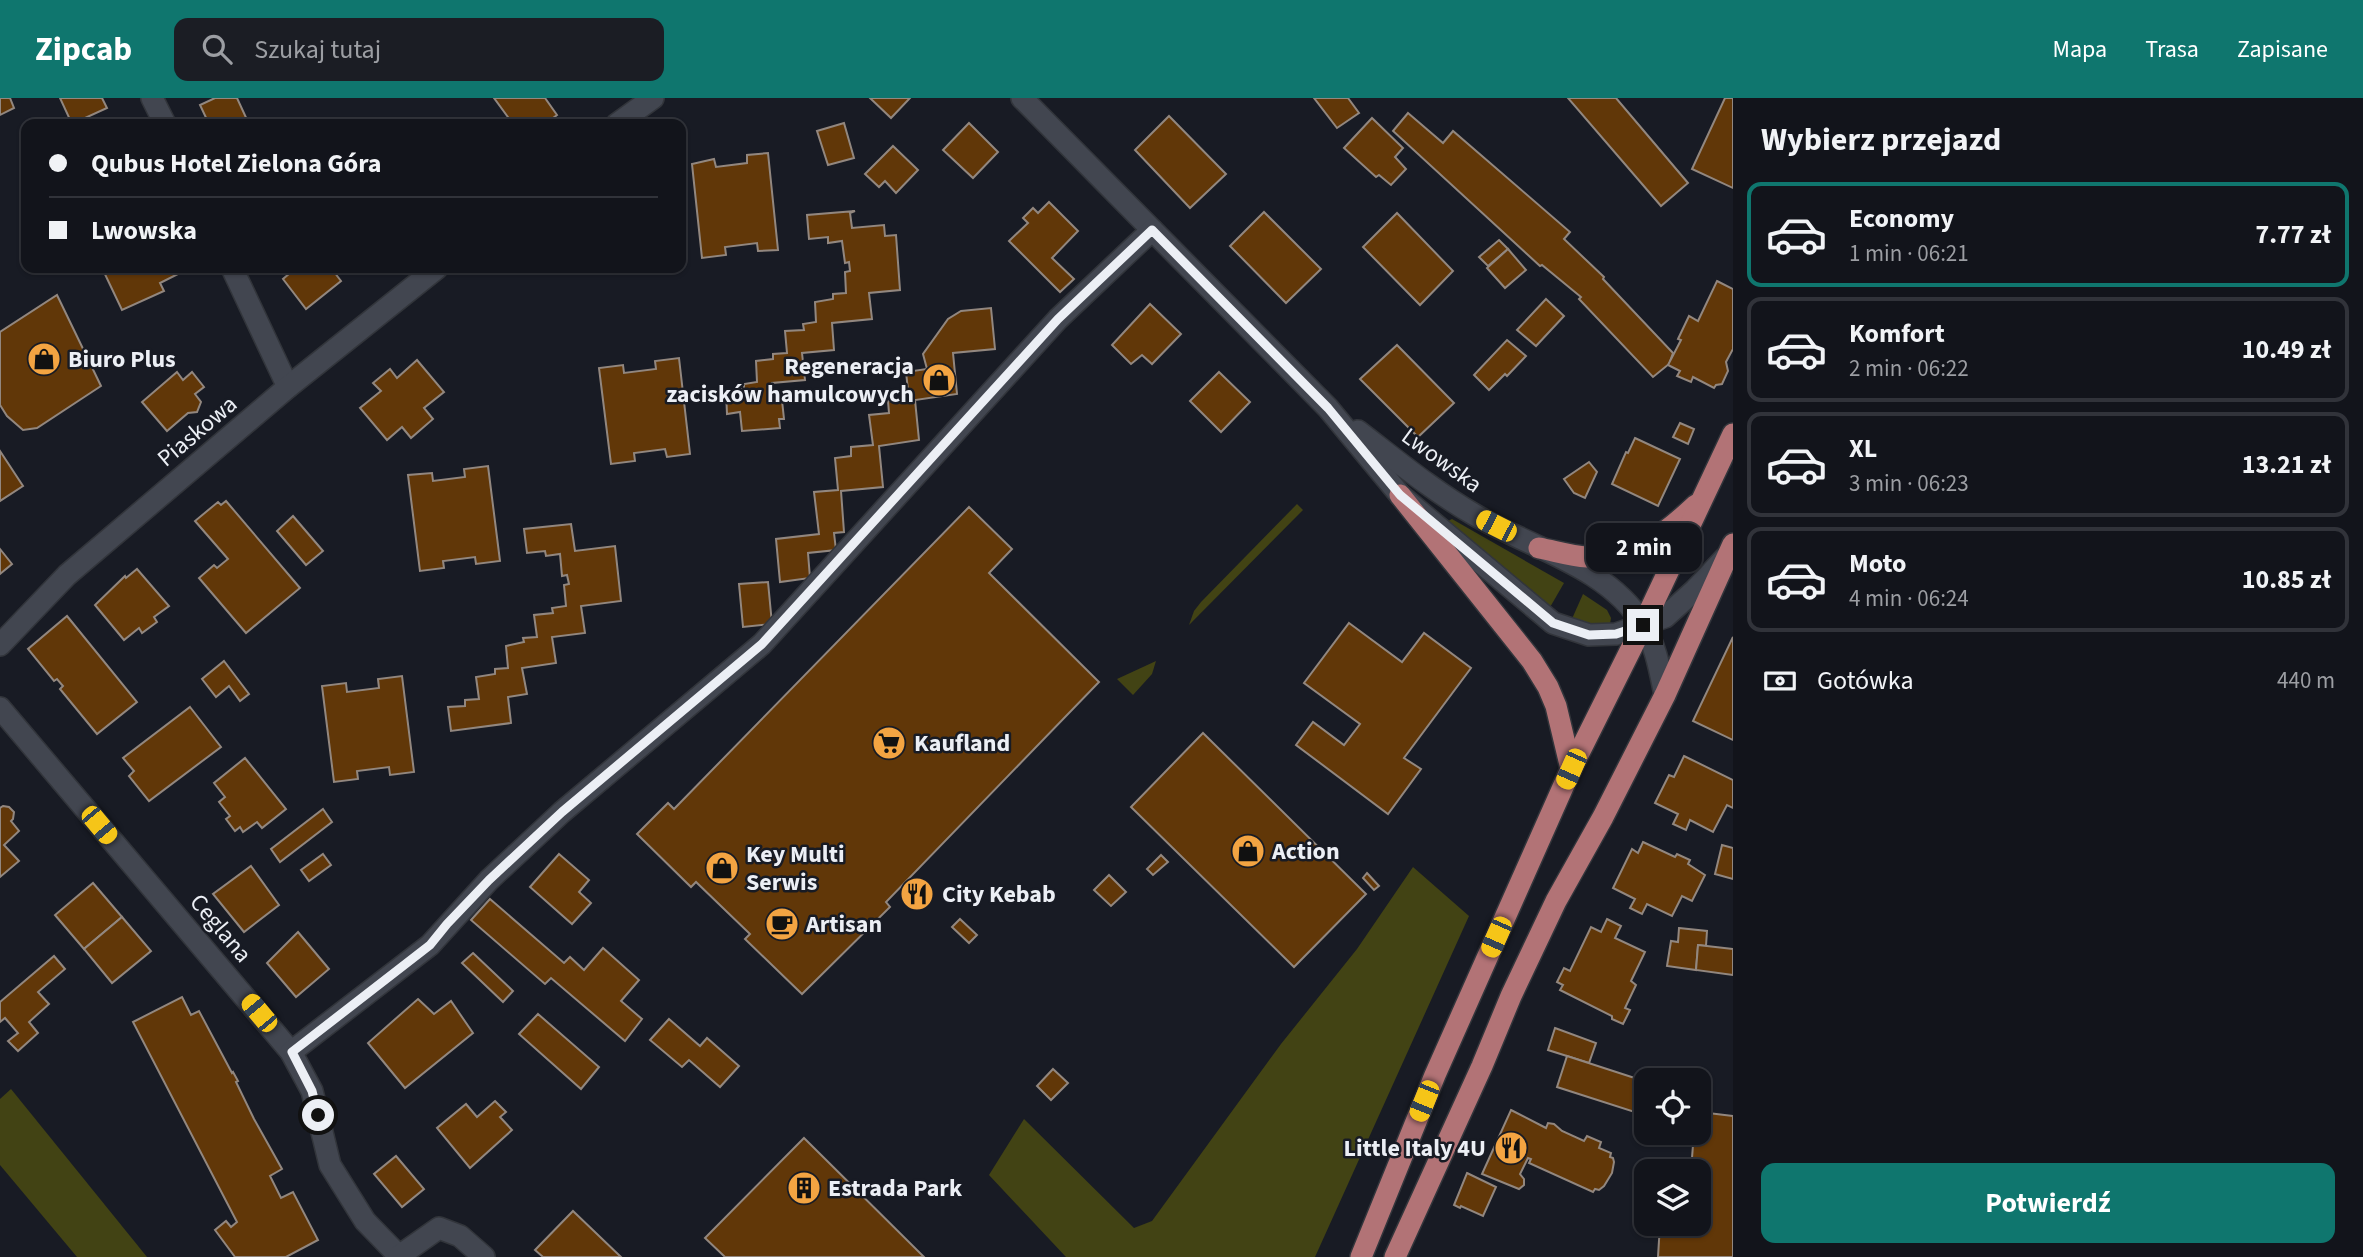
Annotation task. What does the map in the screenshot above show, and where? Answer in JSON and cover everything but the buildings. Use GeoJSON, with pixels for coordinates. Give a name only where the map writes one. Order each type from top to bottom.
{"type":"FeatureCollection","features":[{"type":"Feature","properties":{"kind":"main road"},"geometry":{"type":"LineString","coordinates":[[1361,1257],[1435,1075],[1571,769],[1733,435]]}},
{"type":"Feature","properties":{"kind":"main road"},"geometry":{"type":"LineString","coordinates":[[1400,495],[1532,661],[1556,706],[1571,769]]}},
{"type":"Feature","properties":{"kind":"main road"},"geometry":{"type":"LineString","coordinates":[[1539,548],[1587,557],[1619,555],[1639,549],[1673,527],[1703,499]]}},
{"type":"Feature","properties":{"kind":"main road"},"geometry":{"type":"LineString","coordinates":[[1395,1257],[1556,901],[1603,817],[1665,695],[1731,549]]}},
{"type":"Feature","properties":{"kind":"street"},"geometry":{"type":"LineString","coordinates":[[152,98],[162,119]]}},
{"type":"Feature","properties":{"kind":"street"},"geometry":{"type":"LineString","coordinates":[[624,119],[653,98]]}},
{"type":"Feature","properties":{"kind":"street","name":"Lwowska"},"geometry":{"type":"LineString","coordinates":[[1022,98],[1328,408],[1400,495],[1553,623],[1589,635],[1616,634],[1643,625],[1614,590],[1475,515],[1416,475],[1328,408]]}},
{"type":"Feature","properties":{"kind":"street"},"geometry":{"type":"LineString","coordinates":[[292,1052],[430,945],[489,880],[562,812],[762,644],[1058,319],[1152,230]]}},
{"type":"Feature","properties":{"kind":"street"},"geometry":{"type":"LineString","coordinates":[[234,273],[288,387]]}},
{"type":"Feature","properties":{"kind":"street","name":"Piaskowa"},"geometry":{"type":"LineString","coordinates":[[0,645],[67,575],[288,387],[431,273]]}},
{"type":"Feature","properties":{"kind":"street"},"geometry":{"type":"LineString","coordinates":[[1665,695],[1659,662],[1643,625],[1665,617],[1695,590],[1731,549]]}},
{"type":"Feature","properties":{"kind":"street","name":"Ceglana"},"geometry":{"type":"LineString","coordinates":[[0,708],[292,1052],[312,1091],[330,1165],[365,1221],[399,1256],[439,1228],[460,1236],[484,1257]]}},
{"type":"Feature","properties":{"kind":"shaded area"},"geometry":{"type":"Polygon","coordinates":[[[1297,504],[1303,510],[1189,625],[1201,602],[1297,504]]]}},
{"type":"Feature","properties":{"kind":"shaded area"},"geometry":{"type":"Polygon","coordinates":[[[1452,519],[1564,583],[1549,609],[1448,521],[1452,519]]]}},
{"type":"Feature","properties":{"kind":"shaded area"},"geometry":{"type":"Polygon","coordinates":[[[1583,594],[1607,610],[1611,618],[1610,624],[1591,625],[1571,621],[1583,594]]]}},
{"type":"Feature","properties":{"kind":"shaded area"},"geometry":{"type":"Polygon","coordinates":[[[1156,661],[1152,674],[1133,695],[1117,679],[1156,661]]]}},
{"type":"Feature","properties":{"kind":"shaded area"},"geometry":{"type":"Polygon","coordinates":[[[1413,867],[1469,916],[1315,1257],[1066,1257],[989,1175],[1024,1119],[1134,1228],[1152,1221],[1281,1044],[1357,949],[1413,867]]]}},
{"type":"Feature","properties":{"kind":"shaded area"},"geometry":{"type":"Polygon","coordinates":[[[11,1089],[147,1257],[77,1257],[0,1165],[0,1099],[11,1089]]]}},
{"type":"Feature","properties":{"kind":"place","name":"Biuro Plus"},"geometry":{"type":"Point","coordinates":[44,359]}},
{"type":"Feature","properties":{"kind":"place","name":"Regeneracja zacisków hamulcowych"},"geometry":{"type":"Point","coordinates":[939,380]}},
{"type":"Feature","properties":{"kind":"place","name":"Kaufland"},"geometry":{"type":"Point","coordinates":[889,743]}},
{"type":"Feature","properties":{"kind":"place","name":"Action"},"geometry":{"type":"Point","coordinates":[1248,851]}},
{"type":"Feature","properties":{"kind":"place","name":"Key Multi Serwis"},"geometry":{"type":"Point","coordinates":[722,868]}},
{"type":"Feature","properties":{"kind":"place","name":"City Kebab"},"geometry":{"type":"Point","coordinates":[917,894]}},
{"type":"Feature","properties":{"kind":"place","name":"Artisan"},"geometry":{"type":"Point","coordinates":[782,924]}},
{"type":"Feature","properties":{"kind":"place","name":"Little Italy 4U"},"geometry":{"type":"Point","coordinates":[1511,1148]}},
{"type":"Feature","properties":{"kind":"place","name":"Estrada Park"},"geometry":{"type":"Point","coordinates":[804,1188]}},
{"type":"Feature","properties":{"kind":"route"},"geometry":{"type":"LineString","coordinates":[[318,1115],[312,1091],[292,1052],[430,945],[489,880],[562,812],[762,644],[1058,319],[1152,230],[1328,408],[1400,495],[1553,623],[1589,635],[1616,634],[1643,625]]}}]}
